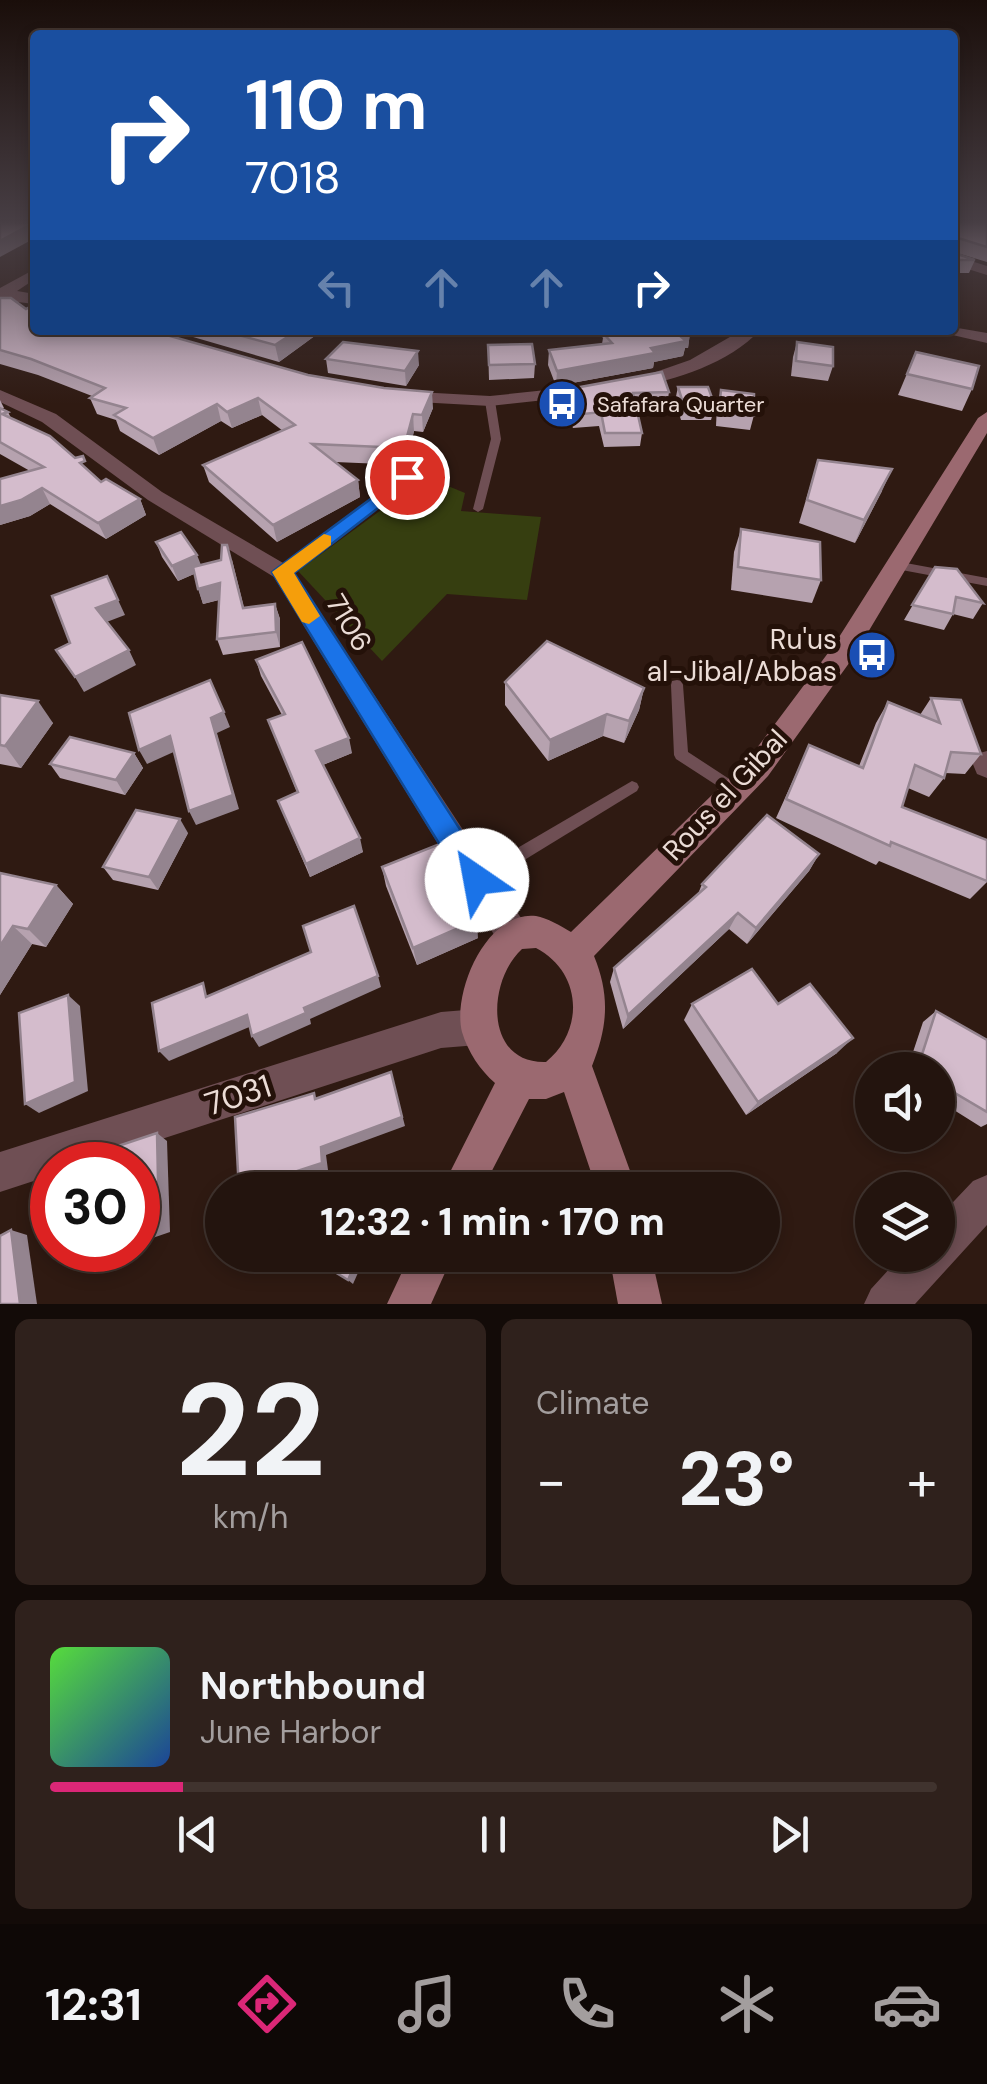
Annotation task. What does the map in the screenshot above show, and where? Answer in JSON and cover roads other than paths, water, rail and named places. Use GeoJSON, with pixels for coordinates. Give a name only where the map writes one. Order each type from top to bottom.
{"type":"FeatureCollection","features":[{"type":"Feature","properties":{"kind":"street"},"geometry":{"type":"LineString","coordinates":[[1,293],[30,298]]}},
{"type":"Feature","properties":{"kind":"street"},"geometry":{"type":"LineString","coordinates":[[958,333],[987,338]]}},
{"type":"Feature","properties":{"kind":"street"},"geometry":{"type":"LineString","coordinates":[[388,396],[490,401],[566,395],[643,381],[702,359],[743,335]]}},
{"type":"Feature","properties":{"kind":"street","name":"7106"},"geometry":{"type":"LineString","coordinates":[[0,396],[49,418],[155,496],[282,572],[514,935]]}},
{"type":"Feature","properties":{"kind":"street","name":"Rous el Gibal"},"geometry":{"type":"LineString","coordinates":[[572,953],[758,768],[843,652],[987,418]]}},
{"type":"Feature","properties":{"kind":"street"},"geometry":{"type":"LineString","coordinates":[[537,932],[572,953],[588,990],[585,1041],[573,1063],[560,1076],[540,1084],[520,1080],[488,1048],[478,1027],[486,978],[501,948],[514,935],[537,932]]}},
{"type":"Feature","properties":{"kind":"street","name":"7031"},"geometry":{"type":"LineString","coordinates":[[0,1172],[441,1030],[478,1027]]}},
{"type":"Feature","properties":{"kind":"street"},"geometry":{"type":"LineString","coordinates":[[573,1063],[610,1172]]}},
{"type":"Feature","properties":{"kind":"street"},"geometry":{"type":"LineString","coordinates":[[471,1172],[520,1080]]}},
{"type":"Feature","properties":{"kind":"street"},"geometry":{"type":"LineString","coordinates":[[955,1230],[987,1195]]}},
{"type":"Feature","properties":{"kind":"street"},"geometry":{"type":"LineString","coordinates":[[409,1304],[424,1272]]}},
{"type":"Feature","properties":{"kind":"street"},"geometry":{"type":"LineString","coordinates":[[633,1272],[640,1304]]}},
{"type":"Feature","properties":{"kind":"street"},"geometry":{"type":"LineString","coordinates":[[886,1304],[916,1272]]}},
{"type":"Feature","properties":{"kind":"lane"},"geometry":{"type":"LineString","coordinates":[[478,508],[496,440],[490,401]]}},
{"type":"Feature","properties":{"kind":"lane"},"geometry":{"type":"LineString","coordinates":[[282,572],[407,477]]}},
{"type":"Feature","properties":{"kind":"lane"},"geometry":{"type":"LineString","coordinates":[[895,565],[987,582]]}},
{"type":"Feature","properties":{"kind":"lane"},"geometry":{"type":"LineString","coordinates":[[677,685],[681,755],[735,790]]}},
{"type":"Feature","properties":{"kind":"lane"},"geometry":{"type":"LineString","coordinates":[[477,880],[632,787]]}},
{"type":"Feature","properties":{"kind":"place","name":"Safafara Quarter"},"geometry":{"type":"Point","coordinates":[562,404]}},
{"type":"Feature","properties":{"kind":"place","name":"Ru'us al-Jibal/Abbas"},"geometry":{"type":"Point","coordinates":[872,655]}}]}
